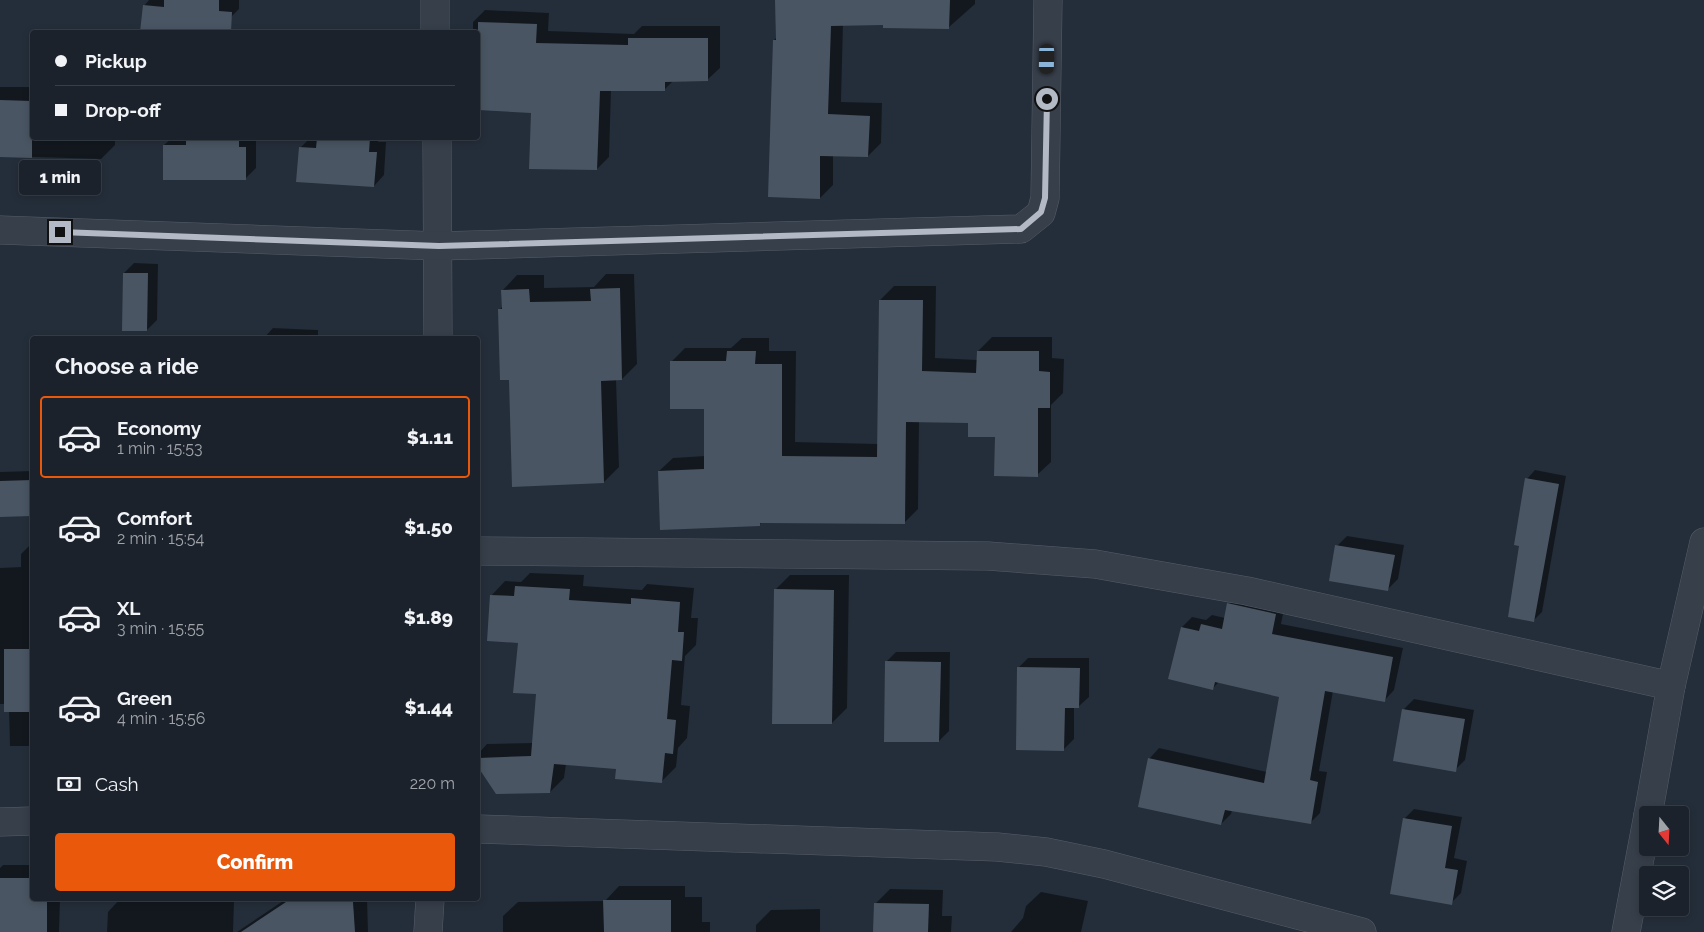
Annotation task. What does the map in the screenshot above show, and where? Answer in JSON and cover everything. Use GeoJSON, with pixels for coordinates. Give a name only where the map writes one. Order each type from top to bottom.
{"type":"FeatureCollection","features":[{"type":"Feature","properties":{"kind":"street"},"geometry":{"type":"LineString","coordinates":[[435,0],[435,30]]}},
{"type":"Feature","properties":{"kind":"street"},"geometry":{"type":"LineString","coordinates":[[0,230],[439,246],[1021,229],[1041,212],[1045,198],[1048,0]]}},
{"type":"Feature","properties":{"kind":"street"},"geometry":{"type":"LineString","coordinates":[[437,140],[438,336]]}},
{"type":"Feature","properties":{"kind":"street"},"geometry":{"type":"LineString","coordinates":[[480,551],[988,556],[1096,564],[1257,593],[1671,686]]}},
{"type":"Feature","properties":{"kind":"street"},"geometry":{"type":"LineString","coordinates":[[1650,806],[1671,686],[1703,551]]}},
{"type":"Feature","properties":{"kind":"street"},"geometry":{"type":"LineString","coordinates":[[0,822],[30,821]]}},
{"type":"Feature","properties":{"kind":"street"},"geometry":{"type":"LineString","coordinates":[[480,829],[997,847],[1046,852],[1104,864],[1362,932]]}},
{"type":"Feature","properties":{"kind":"street"},"geometry":{"type":"LineString","coordinates":[[1626,932],[1640,856]]}},
{"type":"Feature","properties":{"kind":"street"},"geometry":{"type":"LineString","coordinates":[[428,932],[430,901]]}},
{"type":"Feature","properties":{"kind":"building"},"geometry":{"type":"Polygon","coordinates":[[[164,0],[219,0],[219,11],[232,12],[231,30],[140,30],[143,5],[164,7],[164,0]]]}},
{"type":"Feature","properties":{"kind":"building"},"geometry":{"type":"Polygon","coordinates":[[[775,0],[950,0],[949,29],[883,28],[883,25],[831,26],[828,114],[870,116],[868,157],[820,156],[820,199],[768,197],[773,40],[776,40],[775,0]]]}},
{"type":"Feature","properties":{"kind":"building"},"geometry":{"type":"Polygon","coordinates":[[[478,22],[537,24],[536,43],[628,45],[628,38],[708,38],[708,81],[665,82],[665,91],[600,91],[597,170],[529,169],[531,113],[480,110],[480,30],[478,30],[478,22]]]}},
{"type":"Feature","properties":{"kind":"building"},"geometry":{"type":"Polygon","coordinates":[[[0,100],[30,101],[32,158],[0,157],[0,100]]]}},
{"type":"Feature","properties":{"kind":"building"},"geometry":{"type":"Polygon","coordinates":[[[186,140],[239,140],[239,147],[246,147],[246,180],[163,180],[163,145],[186,145],[186,140]]]}},
{"type":"Feature","properties":{"kind":"building"},"geometry":{"type":"Polygon","coordinates":[[[317,140],[370,140],[369,152],[377,152],[374,187],[296,182],[299,147],[316,148],[317,140]]]}},
{"type":"Feature","properties":{"kind":"building"},"geometry":{"type":"Polygon","coordinates":[[[123,273],[148,273],[147,331],[122,331],[123,273]]]}},
{"type":"Feature","properties":{"kind":"building"},"geometry":{"type":"Polygon","coordinates":[[[620,288],[622,380],[601,381],[604,483],[512,487],[509,380],[500,380],[498,309],[502,309],[501,290],[529,289],[530,302],[591,301],[590,289],[620,288]]]}},
{"type":"Feature","properties":{"kind":"building"},"geometry":{"type":"Polygon","coordinates":[[[879,300],[923,300],[922,371],[976,373],[977,351],[1039,351],[1039,371],[1050,372],[1050,408],[1038,408],[1038,477],[994,476],[995,437],[968,437],[968,423],[906,422],[905,524],[760,523],[760,526],[660,530],[658,471],[704,469],[704,409],[670,409],[670,361],[726,361],[727,351],[756,351],[755,364],[782,364],[782,456],[877,457],[879,300]]]}},
{"type":"Feature","properties":{"kind":"building"},"geometry":{"type":"Polygon","coordinates":[[[1525,478],[1559,484],[1534,622],[1508,617],[1519,546],[1514,545],[1525,478]]]}},
{"type":"Feature","properties":{"kind":"building"},"geometry":{"type":"Polygon","coordinates":[[[30,480],[30,516],[0,517],[0,481],[30,480]]]}},
{"type":"Feature","properties":{"kind":"building"},"geometry":{"type":"Polygon","coordinates":[[[1335,545],[1395,555],[1388,591],[1329,581],[1335,545]]]}},
{"type":"Feature","properties":{"kind":"building"},"geometry":{"type":"Polygon","coordinates":[[[515,586],[570,589],[569,600],[631,604],[631,598],[680,602],[678,632],[684,632],[682,661],[672,660],[667,719],[676,720],[673,754],[665,753],[662,783],[615,779],[616,769],[554,764],[550,793],[496,794],[480,770],[480,758],[531,756],[536,694],[513,693],[518,643],[487,641],[490,595],[514,596],[515,586]]]}},
{"type":"Feature","properties":{"kind":"building"},"geometry":{"type":"Polygon","coordinates":[[[774,589],[834,590],[832,724],[772,724],[774,589]]]}},
{"type":"Feature","properties":{"kind":"building"},"geometry":{"type":"Polygon","coordinates":[[[1227,603],[1276,614],[1272,634],[1393,657],[1385,702],[1325,691],[1310,780],[1318,782],[1311,824],[1225,810],[1221,825],[1138,807],[1148,758],[1264,783],[1279,697],[1215,682],[1213,690],[1168,679],[1181,627],[1199,631],[1201,624],[1222,629],[1227,603]]]}},
{"type":"Feature","properties":{"kind":"building"},"geometry":{"type":"Polygon","coordinates":[[[4,649],[30,649],[30,712],[4,712],[4,649]]]}},
{"type":"Feature","properties":{"kind":"building"},"geometry":{"type":"Polygon","coordinates":[[[885,661],[941,662],[939,742],[884,742],[885,661]]]}},
{"type":"Feature","properties":{"kind":"building"},"geometry":{"type":"Polygon","coordinates":[[[1017,667],[1080,668],[1079,708],[1065,708],[1064,751],[1016,750],[1017,667]]]}},
{"type":"Feature","properties":{"kind":"building"},"geometry":{"type":"Polygon","coordinates":[[[1402,709],[1465,719],[1456,772],[1393,761],[1402,709]]]}},
{"type":"Feature","properties":{"kind":"building"},"geometry":{"type":"Polygon","coordinates":[[[1403,818],[1452,826],[1445,868],[1458,870],[1452,905],[1390,894],[1403,818]]]}},
{"type":"Feature","properties":{"kind":"building"},"geometry":{"type":"Polygon","coordinates":[[[0,878],[30,878],[30,901],[47,901],[47,932],[0,932],[0,878]]]}},
{"type":"Feature","properties":{"kind":"building"},"geometry":{"type":"Polygon","coordinates":[[[603,900],[671,900],[671,932],[604,932],[603,900]]]}},
{"type":"Feature","properties":{"kind":"building"},"geometry":{"type":"Polygon","coordinates":[[[288,901],[353,902],[355,932],[241,932],[288,901]]]}},
{"type":"Feature","properties":{"kind":"building"},"geometry":{"type":"Polygon","coordinates":[[[874,903],[929,904],[928,932],[873,932],[874,903]]]}},
{"type":"Feature","properties":{"kind":"route"},"geometry":{"type":"LineString","coordinates":[[60,232],[439,246],[1021,229],[1041,212],[1045,198],[1047,99]]}}]}
